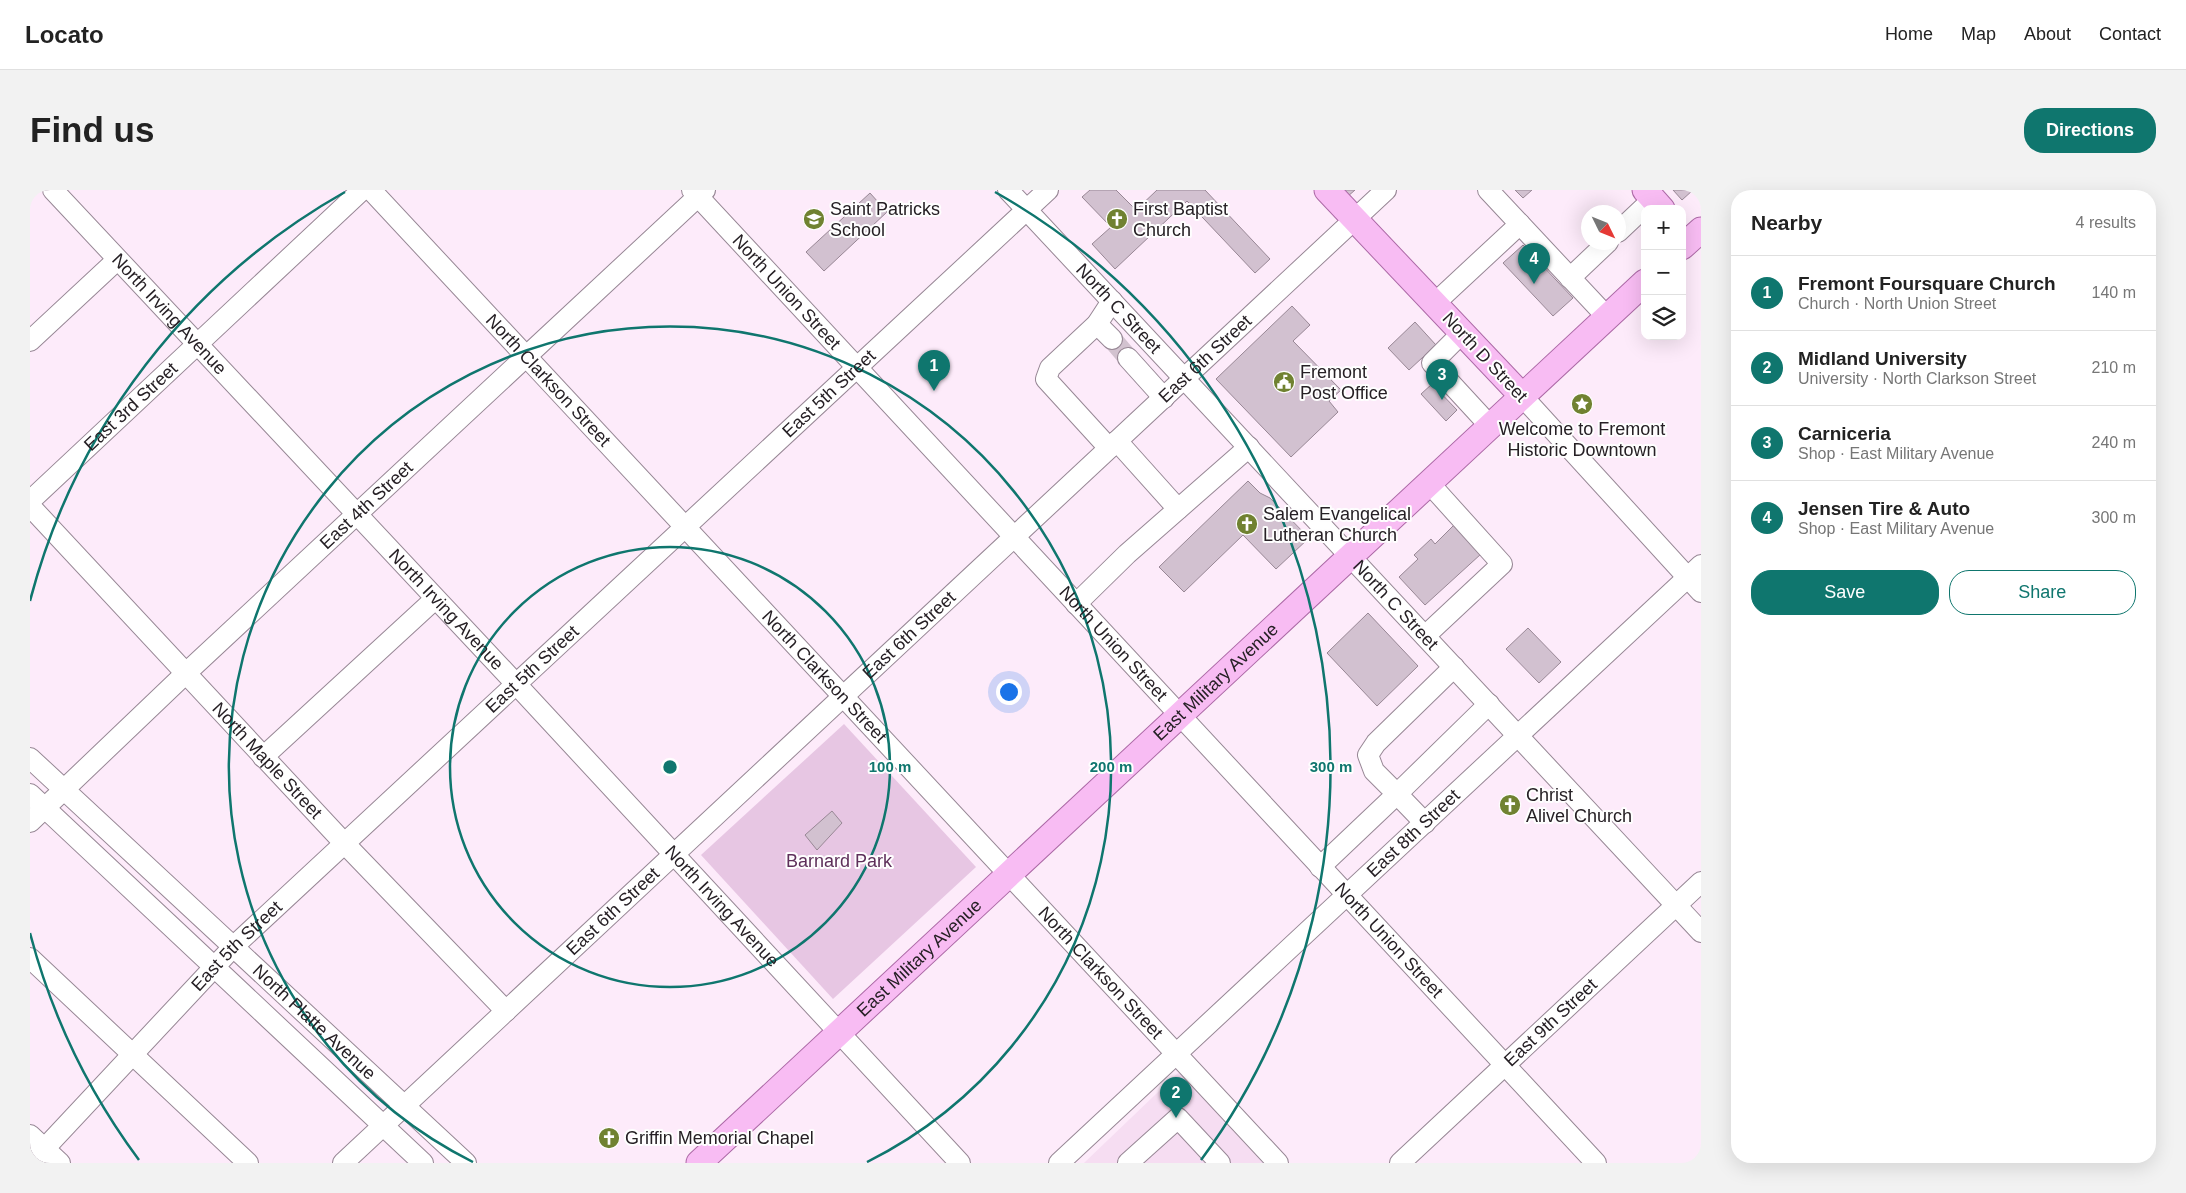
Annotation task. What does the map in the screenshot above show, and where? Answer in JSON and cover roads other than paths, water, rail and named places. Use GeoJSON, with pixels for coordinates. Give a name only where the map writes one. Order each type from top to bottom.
{"type":"FeatureCollection","features":[{"type":"Feature","properties":{"kind":"main road","name":"North D Street"},"geometry":{"type":"LineString","coordinates":[[1328,190],[1522,396]]}},
{"type":"Feature","properties":{"kind":"main road","name":"East Military Avenue"},"geometry":{"type":"LineString","coordinates":[[700,1163],[1641,286]]}},
{"type":"Feature","properties":{"kind":"street","name":"North Irving Avenue"},"geometry":{"type":"LineString","coordinates":[[53,190],[196,345],[517,685],[960,1163]]}},
{"type":"Feature","properties":{"kind":"street","name":"East 3rd Street"},"geometry":{"type":"LineString","coordinates":[[30,501],[362,190]]}},
{"type":"Feature","properties":{"kind":"street","name":"North Clarkson Street"},"geometry":{"type":"LineString","coordinates":[[371,190],[1278,1163]]}},
{"type":"Feature","properties":{"kind":"street","name":"North C Street"},"geometry":{"type":"LineString","coordinates":[[1008,190],[1701,932]]}},
{"type":"Feature","properties":{"kind":"street","name":"East 5th Street"},"geometry":{"type":"LineString","coordinates":[[35,1149],[132,1053],[234,946],[517,685],[856,366],[1048,190]]}},
{"type":"Feature","properties":{"kind":"street","name":"East 6th Street"},"geometry":{"type":"LineString","coordinates":[[343,1163],[845,697],[1386,190]]}},
{"type":"Feature","properties":{"kind":"street"},"geometry":{"type":"LineString","coordinates":[[1488,190],[1607,317]]}},
{"type":"Feature","properties":{"kind":"street","name":"East 4th Street"},"geometry":{"type":"LineString","coordinates":[[30,822],[37,801],[63,788],[698,192]]}},
{"type":"Feature","properties":{"kind":"street","name":"North Union Street"},"geometry":{"type":"LineString","coordinates":[[698,192],[1014,537],[1181,714],[1346,896],[1596,1163]]}},
{"type":"Feature","properties":{"kind":"street"},"geometry":{"type":"LineString","coordinates":[[1626,225],[1654,199]]}},
{"type":"Feature","properties":{"kind":"street"},"geometry":{"type":"LineString","coordinates":[[1434,304],[1520,224]]}},
{"type":"Feature","properties":{"kind":"street"},"geometry":{"type":"LineString","coordinates":[[1570,278],[1600,250]]}},
{"type":"Feature","properties":{"kind":"street"},"geometry":{"type":"LineString","coordinates":[[30,341],[117,260]]}},
{"type":"Feature","properties":{"kind":"street"},"geometry":{"type":"LineString","coordinates":[[1112,301],[1097,324],[1056,360],[1050,368],[1046,379],[1178,509]]}},
{"type":"Feature","properties":{"kind":"street"},"geometry":{"type":"LineString","coordinates":[[1097,324],[1112,339]]}},
{"type":"Feature","properties":{"kind":"street"},"geometry":{"type":"LineString","coordinates":[[1462,333],[1432,363],[1490,426]]}},
{"type":"Feature","properties":{"kind":"street"},"geometry":{"type":"LineString","coordinates":[[1128,358],[1164,398]]}},
{"type":"Feature","properties":{"kind":"street","name":"North D Street"},"geometry":{"type":"LineString","coordinates":[[1522,396],[1697,578]]}},
{"type":"Feature","properties":{"kind":"street"},"geometry":{"type":"LineString","coordinates":[[1076,604],[1127,554],[1249,447]]}},
{"type":"Feature","properties":{"kind":"street"},"geometry":{"type":"LineString","coordinates":[[1426,636],[1502,564],[1429,483]]}},
{"type":"Feature","properties":{"kind":"street","name":"North Maple Street"},"geometry":{"type":"LineString","coordinates":[[30,506],[345,844],[506,1011]]}},
{"type":"Feature","properties":{"kind":"street","name":"East 8th Street"},"geometry":{"type":"LineString","coordinates":[[1059,1163],[1518,736],[1697,578]]}},
{"type":"Feature","properties":{"kind":"street"},"geometry":{"type":"LineString","coordinates":[[263,757],[435,599]]}},
{"type":"Feature","properties":{"kind":"street"},"geometry":{"type":"LineString","coordinates":[[1425,823],[1374,771],[1368,755],[1376,743],[1454,667]]}},
{"type":"Feature","properties":{"kind":"street"},"geometry":{"type":"LineString","coordinates":[[1320,867],[1489,704]]}},
{"type":"Feature","properties":{"kind":"street","name":"North Platte Avenue"},"geometry":{"type":"LineString","coordinates":[[30,758],[466,1163]]}},
{"type":"Feature","properties":{"kind":"street","name":"North Platte Avenue"},"geometry":{"type":"LineString","coordinates":[[37,801],[423,1163]]}},
{"type":"Feature","properties":{"kind":"street","name":"East 9th Street"},"geometry":{"type":"LineString","coordinates":[[1400,1163],[1701,882]]}},
{"type":"Feature","properties":{"kind":"street"},"geometry":{"type":"LineString","coordinates":[[30,958],[248,1163]]}},
{"type":"Feature","properties":{"kind":"street"},"geometry":{"type":"LineString","coordinates":[[1128,1163],[1178,1118],[1220,1163]]}},
{"type":"Feature","properties":{"kind":"street"},"geometry":{"type":"LineString","coordinates":[[35,1149],[60,1163]]}},
{"type":"Feature","properties":{"kind":"tunnel"},"geometry":{"type":"LineString","coordinates":[[1112,339],[1128,358]]}},
{"type":"Feature","properties":{"kind":"place","name":"Saint Patricks School"},"geometry":{"type":"Point","coordinates":[814,219]}},
{"type":"Feature","properties":{"kind":"place","name":"First Baptist Church"},"geometry":{"type":"Point","coordinates":[1117,219]}},
{"type":"Feature","properties":{"kind":"place","name":"Jensen Tire & Auto"},"geometry":{"type":"Point","coordinates":[1534,284]}},
{"type":"Feature","properties":{"kind":"place","name":"Fremont Post Office"},"geometry":{"type":"Point","coordinates":[1284,382]}},
{"type":"Feature","properties":{"kind":"place","name":"Fremont Foursquare Church"},"geometry":{"type":"Point","coordinates":[934,391]}},
{"type":"Feature","properties":{"kind":"place","name":"Carniceria"},"geometry":{"type":"Point","coordinates":[1442,400]}},
{"type":"Feature","properties":{"kind":"place","name":"Welcome to Fremont Historic Downtown"},"geometry":{"type":"Point","coordinates":[1582,404]}},
{"type":"Feature","properties":{"kind":"place","name":"Salem Evangelical Lutheran Church"},"geometry":{"type":"Point","coordinates":[1247,524]}},
{"type":"Feature","properties":{"kind":"place","name":"Christ Alivel Church"},"geometry":{"type":"Point","coordinates":[1510,805]}},
{"type":"Feature","properties":{"kind":"place","name":"Midland University"},"geometry":{"type":"Point","coordinates":[1176,1118]}},
{"type":"Feature","properties":{"kind":"place","name":"Griffin Memorial Chapel"},"geometry":{"type":"Point","coordinates":[609,1138]}},
{"type":"Feature","properties":{"kind":"park label","name":"Barnard Park"},"geometry":{"type":"Point","coordinates":[839,861]}}]}
